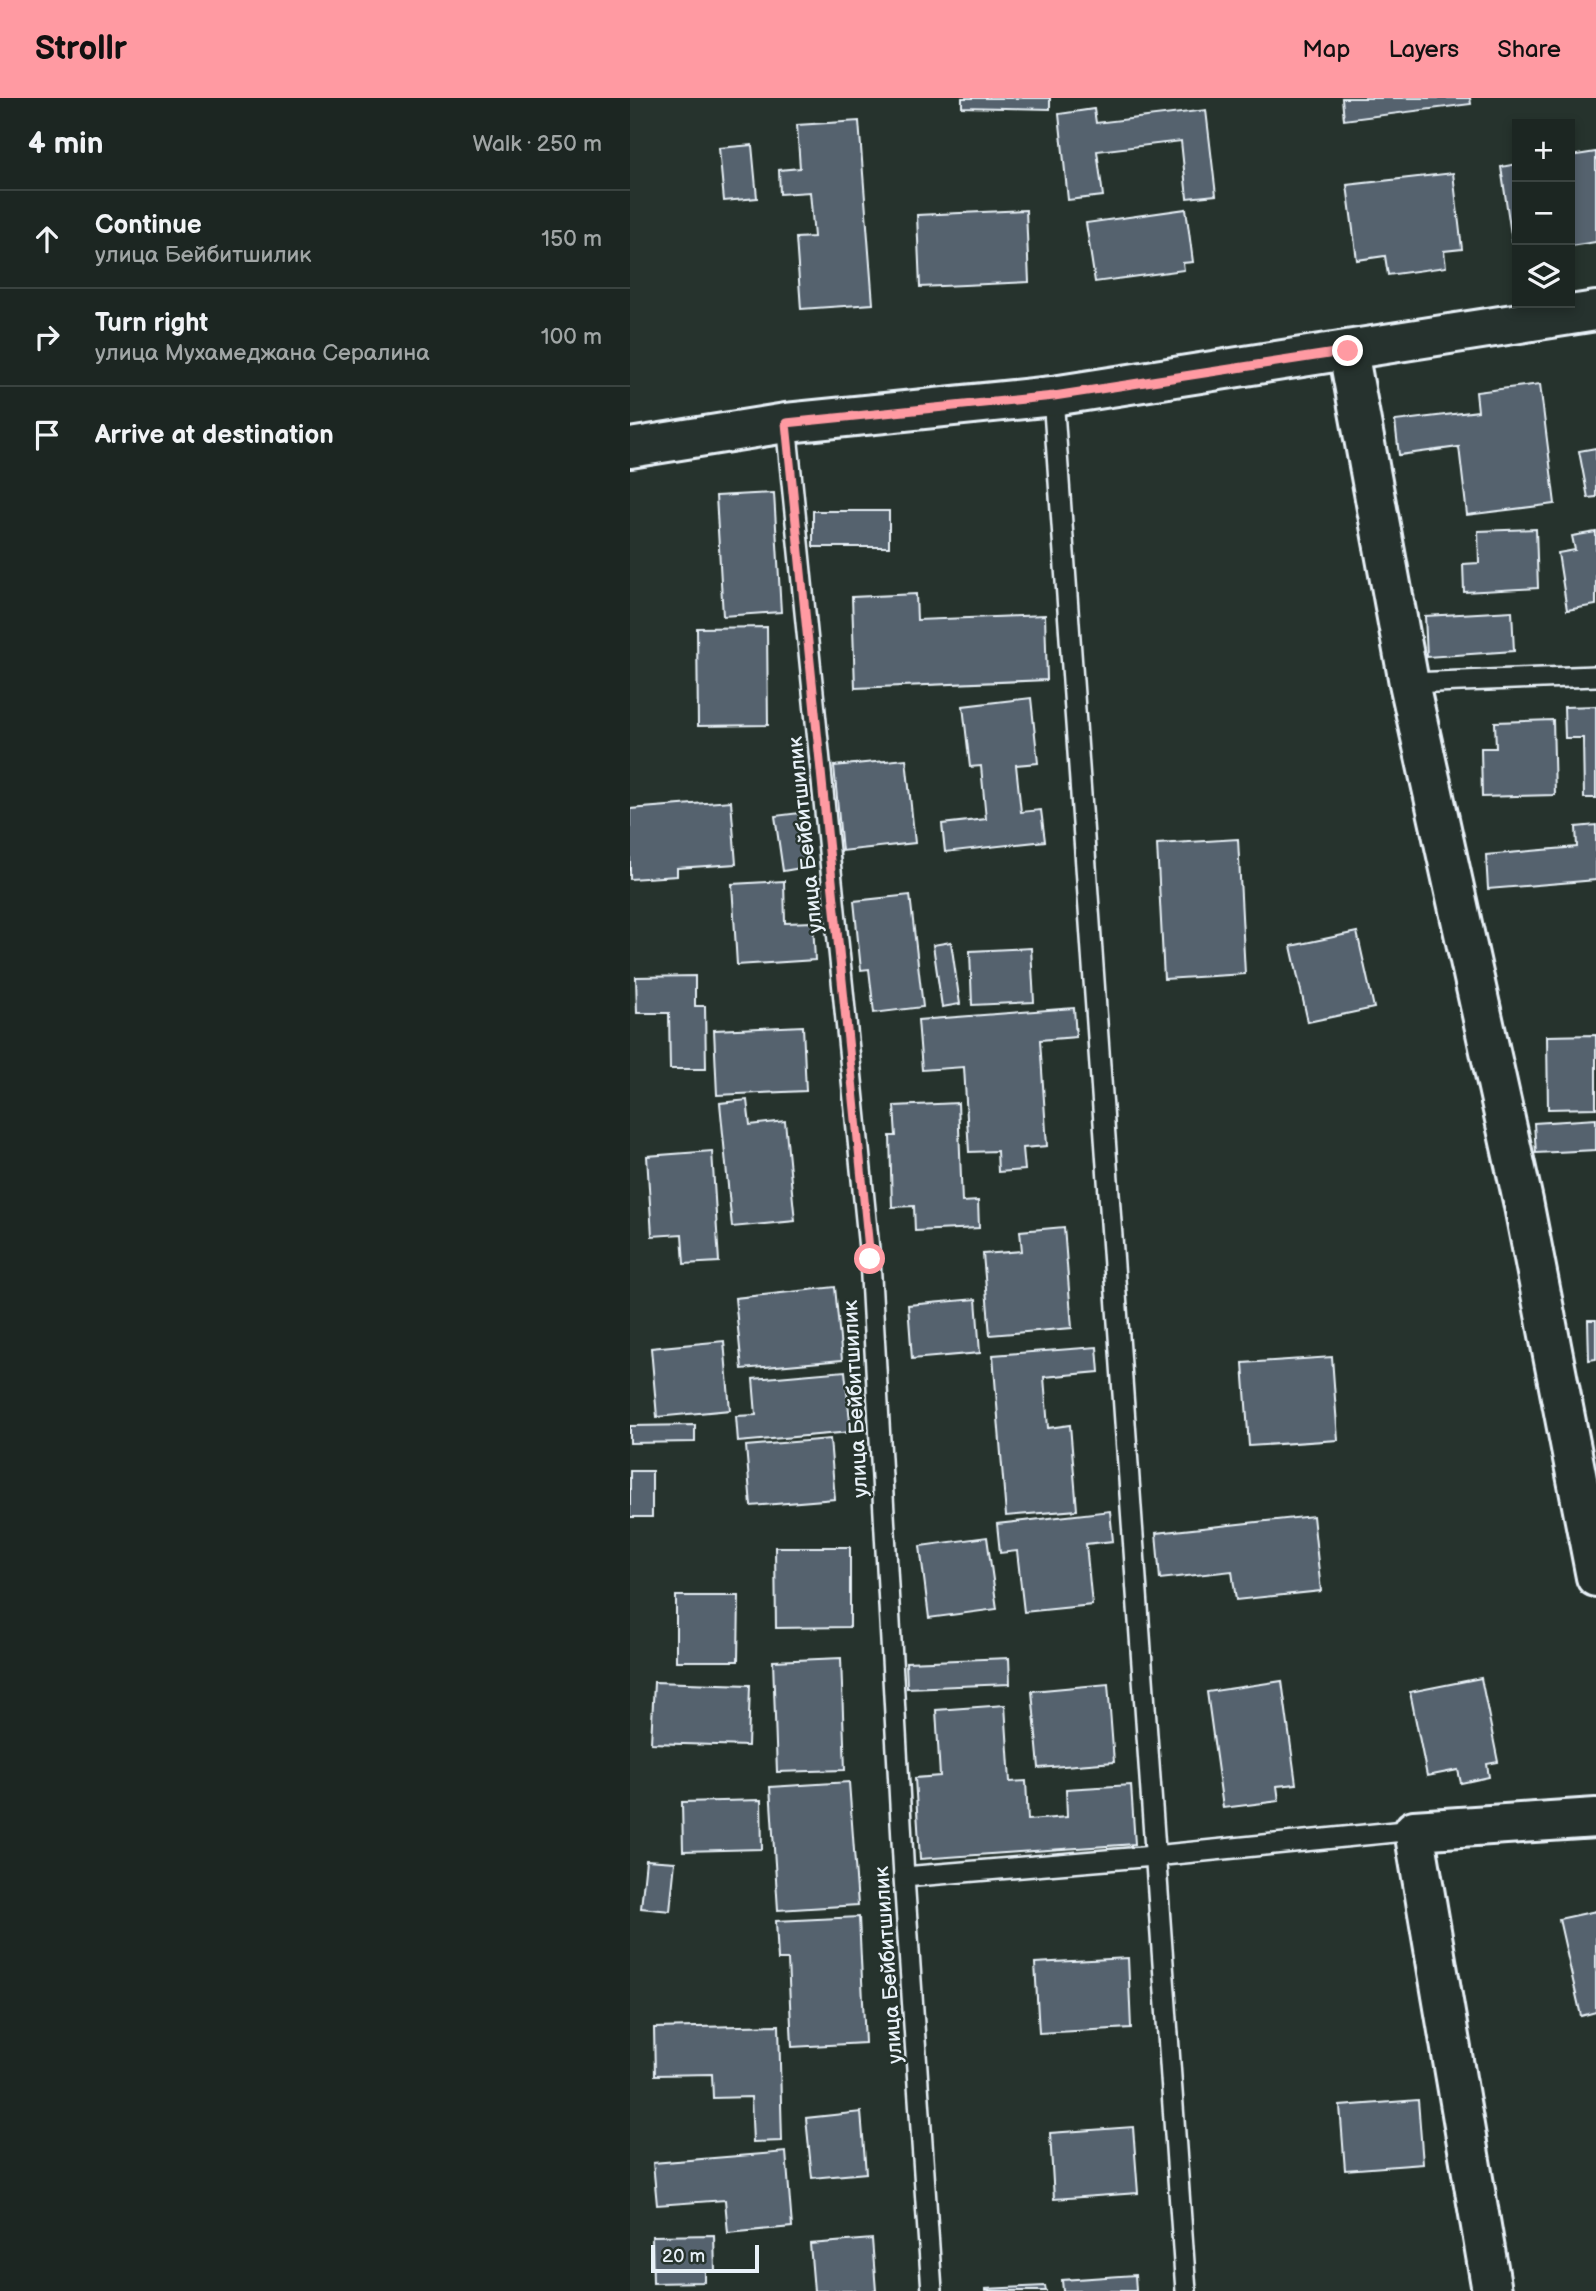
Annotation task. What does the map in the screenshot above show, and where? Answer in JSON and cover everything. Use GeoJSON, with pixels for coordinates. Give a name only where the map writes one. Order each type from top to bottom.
{"type":"FeatureCollection","features":[{"type":"Feature","properties":{"kind":"street"},"geometry":{"type":"LineString","coordinates":[[630,448],[786,423],[1054,396],[1596,311]]}},
{"type":"Feature","properties":{"kind":"street"},"geometry":{"type":"LineString","coordinates":[[1348,351],[1409,683],[1523,1201],[1596,1577]]}},
{"type":"Feature","properties":{"kind":"street"},"geometry":{"type":"LineString","coordinates":[[1492,2291],[1414,1829],[1596,1818]]}},
{"type":"Feature","properties":{"kind":"lane"},"geometry":{"type":"LineString","coordinates":[[1054,396],[1186,2291]]}},
{"type":"Feature","properties":{"kind":"lane","name":"улица Бейбитшилик"},"geometry":{"type":"LineString","coordinates":[[786,423],[870,1259],[904,1877],[932,2291]]}},
{"type":"Feature","properties":{"kind":"lane"},"geometry":{"type":"LineString","coordinates":[[1409,683],[1596,676]]}},
{"type":"Feature","properties":{"kind":"lane"},"geometry":{"type":"LineString","coordinates":[[904,1877],[1154,1856],[1414,1829]]}},
{"type":"Feature","properties":{"kind":"building"},"geometry":{"type":"Polygon","coordinates":[[[962,98],[1050,98],[1050,109],[962,107],[962,98]]]}},
{"type":"Feature","properties":{"kind":"building"},"geometry":{"type":"Polygon","coordinates":[[[1342,98],[1470,98],[1471,104],[1344,120],[1342,98]]]}},
{"type":"Feature","properties":{"kind":"building"},"geometry":{"type":"Polygon","coordinates":[[[1094,109],[1096,123],[1206,110],[1216,195],[1187,198],[1181,141],[1097,151],[1103,196],[1068,200],[1059,114],[1094,109]]]}},
{"type":"Feature","properties":{"kind":"building"},"geometry":{"type":"Polygon","coordinates":[[[859,121],[873,304],[801,309],[796,238],[814,237],[810,192],[780,194],[779,170],[800,168],[797,125],[859,121]]]}},
{"type":"Feature","properties":{"kind":"building"},"geometry":{"type":"Polygon","coordinates":[[[752,145],[757,198],[724,201],[719,148],[752,145]]]}},
{"type":"Feature","properties":{"kind":"building"},"geometry":{"type":"Polygon","coordinates":[[[1596,152],[1596,242],[1575,245],[1575,182],[1575,155],[1596,152]]]}},
{"type":"Feature","properties":{"kind":"building"},"geometry":{"type":"Polygon","coordinates":[[[1512,165],[1512,241],[1501,167],[1512,165]]]}},
{"type":"Feature","properties":{"kind":"building"},"geometry":{"type":"Polygon","coordinates":[[[1453,173],[1462,249],[1444,251],[1446,267],[1388,275],[1385,256],[1357,260],[1347,185],[1453,173]]]}},
{"type":"Feature","properties":{"kind":"building"},"geometry":{"type":"Polygon","coordinates":[[[1186,209],[1193,262],[1183,263],[1184,270],[1095,282],[1086,223],[1186,209]]]}},
{"type":"Feature","properties":{"kind":"building"},"geometry":{"type":"Polygon","coordinates":[[[1026,210],[1029,282],[920,287],[917,215],[1026,210]]]}},
{"type":"Feature","properties":{"kind":"building"},"geometry":{"type":"Polygon","coordinates":[[[1540,384],[1555,504],[1467,515],[1459,447],[1399,455],[1395,421],[1478,411],[1476,392],[1540,384]]]}},
{"type":"Feature","properties":{"kind":"building"},"geometry":{"type":"Polygon","coordinates":[[[1596,448],[1596,497],[1588,498],[1579,451],[1596,448]]]}},
{"type":"Feature","properties":{"kind":"building"},"geometry":{"type":"Polygon","coordinates":[[[774,493],[781,612],[723,616],[716,496],[774,493]]]}},
{"type":"Feature","properties":{"kind":"building"},"geometry":{"type":"Polygon","coordinates":[[[813,511],[889,511],[889,547],[813,547],[813,511]]]}},
{"type":"Feature","properties":{"kind":"building"},"geometry":{"type":"Polygon","coordinates":[[[1536,529],[1538,588],[1464,592],[1463,564],[1479,563],[1478,531],[1536,529]]]}},
{"type":"Feature","properties":{"kind":"building"},"geometry":{"type":"Polygon","coordinates":[[[1596,532],[1596,605],[1567,610],[1558,553],[1575,550],[1572,536],[1596,532]]]}},
{"type":"Feature","properties":{"kind":"building"},"geometry":{"type":"Polygon","coordinates":[[[916,594],[917,620],[1045,615],[1047,680],[855,688],[852,597],[916,594]]]}},
{"type":"Feature","properties":{"kind":"building"},"geometry":{"type":"Polygon","coordinates":[[[1512,611],[1514,651],[1427,657],[1425,616],[1512,611]]]}},
{"type":"Feature","properties":{"kind":"building"},"geometry":{"type":"Polygon","coordinates":[[[767,627],[768,725],[698,726],[697,628],[767,627]]]}},
{"type":"Feature","properties":{"kind":"building"},"geometry":{"type":"Polygon","coordinates":[[[1031,698],[1038,763],[1016,765],[1021,812],[1041,810],[1045,841],[945,852],[942,824],[986,819],[981,766],[970,767],[963,706],[1031,698]]]}},
{"type":"Feature","properties":{"kind":"building"},"geometry":{"type":"Polygon","coordinates":[[[1596,706],[1596,798],[1584,798],[1583,738],[1565,738],[1564,707],[1596,706]]]}},
{"type":"Feature","properties":{"kind":"building"},"geometry":{"type":"Polygon","coordinates":[[[1553,720],[1555,795],[1482,797],[1481,748],[1496,748],[1495,722],[1553,720]]]}},
{"type":"Feature","properties":{"kind":"building"},"geometry":{"type":"Polygon","coordinates":[[[906,759],[915,843],[842,851],[834,766],[906,759]]]}},
{"type":"Feature","properties":{"kind":"building"},"geometry":{"type":"Polygon","coordinates":[[[731,801],[736,864],[677,868],[677,876],[630,879],[630,809],[731,801]]]}},
{"type":"Feature","properties":{"kind":"building"},"geometry":{"type":"Polygon","coordinates":[[[799,813],[807,867],[783,871],[775,816],[799,813]]]}},
{"type":"Feature","properties":{"kind":"building"},"geometry":{"type":"Polygon","coordinates":[[[1596,825],[1596,880],[1488,889],[1486,855],[1577,847],[1576,827],[1596,825]]]}},
{"type":"Feature","properties":{"kind":"building"},"geometry":{"type":"Polygon","coordinates":[[[1238,839],[1245,974],[1164,979],[1157,844],[1238,839]]]}},
{"type":"Feature","properties":{"kind":"building"},"geometry":{"type":"Polygon","coordinates":[[[784,881],[785,923],[813,922],[815,960],[737,965],[732,884],[784,881]]]}},
{"type":"Feature","properties":{"kind":"building"},"geometry":{"type":"Polygon","coordinates":[[[910,895],[923,1007],[874,1013],[869,969],[861,970],[854,901],[910,895]]]}},
{"type":"Feature","properties":{"kind":"building"},"geometry":{"type":"Polygon","coordinates":[[[1357,932],[1374,1008],[1308,1022],[1291,946],[1357,932]]]}},
{"type":"Feature","properties":{"kind":"building"},"geometry":{"type":"Polygon","coordinates":[[[951,942],[960,1004],[942,1007],[933,945],[951,942]]]}},
{"type":"Feature","properties":{"kind":"building"},"geometry":{"type":"Polygon","coordinates":[[[1031,948],[1034,1002],[972,1005],[970,951],[1031,948]]]}},
{"type":"Feature","properties":{"kind":"building"},"geometry":{"type":"Polygon","coordinates":[[[695,976],[695,1006],[705,1006],[706,1069],[670,1069],[669,1013],[637,1013],[636,977],[695,976]]]}},
{"type":"Feature","properties":{"kind":"building"},"geometry":{"type":"Polygon","coordinates":[[[1074,1008],[1076,1037],[1040,1040],[1047,1146],[1023,1148],[1025,1170],[998,1172],[997,1151],[969,1152],[964,1067],[922,1070],[918,1020],[1074,1008]]]}},
{"type":"Feature","properties":{"kind":"building"},"geometry":{"type":"Polygon","coordinates":[[[803,1026],[806,1091],[717,1095],[714,1030],[803,1026]]]}},
{"type":"Feature","properties":{"kind":"building"},"geometry":{"type":"Polygon","coordinates":[[[1596,1035],[1596,1108],[1548,1109],[1547,1036],[1596,1035]]]}},
{"type":"Feature","properties":{"kind":"building"},"geometry":{"type":"Polygon","coordinates":[[[747,1100],[750,1125],[785,1121],[795,1221],[732,1227],[720,1103],[747,1100]]]}},
{"type":"Feature","properties":{"kind":"building"},"geometry":{"type":"Polygon","coordinates":[[[958,1103],[962,1202],[978,1201],[979,1228],[915,1231],[914,1206],[892,1207],[890,1136],[896,1136],[894,1106],[958,1103]]]}},
{"type":"Feature","properties":{"kind":"building"},"geometry":{"type":"Polygon","coordinates":[[[1596,1119],[1596,1150],[1536,1153],[1534,1123],[1596,1119]]]}},
{"type":"Feature","properties":{"kind":"building"},"geometry":{"type":"Polygon","coordinates":[[[712,1151],[719,1262],[684,1264],[682,1234],[652,1236],[647,1156],[712,1151]]]}},
{"type":"Feature","properties":{"kind":"building"},"geometry":{"type":"Polygon","coordinates":[[[1064,1227],[1072,1328],[990,1335],[983,1254],[1022,1251],[1020,1231],[1064,1227]]]}},
{"type":"Feature","properties":{"kind":"building"},"geometry":{"type":"Polygon","coordinates":[[[835,1287],[842,1360],[742,1369],[735,1298],[835,1287]]]}},
{"type":"Feature","properties":{"kind":"building"},"geometry":{"type":"Polygon","coordinates":[[[976,1299],[980,1353],[912,1359],[908,1305],[976,1299]]]}},
{"type":"Feature","properties":{"kind":"building"},"geometry":{"type":"Polygon","coordinates":[[[1588,1320],[1596,1320],[1596,1359],[1589,1360],[1588,1320]]]}},
{"type":"Feature","properties":{"kind":"building"},"geometry":{"type":"Polygon","coordinates":[[[724,1341],[730,1410],[657,1417],[651,1348],[724,1341]]]}},
{"type":"Feature","properties":{"kind":"building"},"geometry":{"type":"Polygon","coordinates":[[[1097,1347],[1099,1372],[1044,1377],[1048,1428],[1070,1425],[1077,1510],[1006,1516],[993,1355],[1097,1347]]]}},
{"type":"Feature","properties":{"kind":"building"},"geometry":{"type":"Polygon","coordinates":[[[1332,1357],[1338,1440],[1249,1446],[1243,1363],[1332,1357]]]}},
{"type":"Feature","properties":{"kind":"building"},"geometry":{"type":"Polygon","coordinates":[[[845,1371],[851,1432],[738,1442],[736,1416],[756,1415],[753,1379],[845,1371]]]}},
{"type":"Feature","properties":{"kind":"building"},"geometry":{"type":"Polygon","coordinates":[[[695,1425],[695,1442],[630,1443],[630,1426],[695,1425]]]}},
{"type":"Feature","properties":{"kind":"building"},"geometry":{"type":"Polygon","coordinates":[[[830,1439],[835,1499],[751,1506],[746,1446],[830,1439]]]}},
{"type":"Feature","properties":{"kind":"building"},"geometry":{"type":"Polygon","coordinates":[[[630,1471],[652,1471],[652,1517],[630,1517],[630,1471]]]}},
{"type":"Feature","properties":{"kind":"building"},"geometry":{"type":"Polygon","coordinates":[[[1110,1511],[1113,1541],[1086,1544],[1092,1605],[1024,1612],[1017,1551],[1000,1553],[997,1524],[1110,1511]]]}},
{"type":"Feature","properties":{"kind":"building"},"geometry":{"type":"Polygon","coordinates":[[[1313,1516],[1321,1591],[1236,1600],[1232,1571],[1160,1579],[1156,1533],[1313,1516]]]}},
{"type":"Feature","properties":{"kind":"building"},"geometry":{"type":"Polygon","coordinates":[[[987,1537],[997,1609],[929,1618],[920,1546],[987,1537]]]}},
{"type":"Feature","properties":{"kind":"building"},"geometry":{"type":"Polygon","coordinates":[[[775,1547],[850,1547],[850,1627],[776,1628],[775,1547]]]}},
{"type":"Feature","properties":{"kind":"building"},"geometry":{"type":"Polygon","coordinates":[[[676,1596],[739,1596],[738,1661],[676,1661],[676,1596]]]}},
{"type":"Feature","properties":{"kind":"building"},"geometry":{"type":"Polygon","coordinates":[[[841,1658],[845,1770],[777,1772],[773,1661],[841,1658]]]}},
{"type":"Feature","properties":{"kind":"building"},"geometry":{"type":"Polygon","coordinates":[[[1009,1658],[1010,1684],[907,1688],[906,1662],[1009,1658]]]}},
{"type":"Feature","properties":{"kind":"building"},"geometry":{"type":"Polygon","coordinates":[[[1481,1678],[1498,1762],[1487,1764],[1489,1777],[1461,1783],[1458,1770],[1427,1776],[1410,1692],[1481,1678]]]}},
{"type":"Feature","properties":{"kind":"building"},"geometry":{"type":"Polygon","coordinates":[[[1282,1681],[1296,1784],[1277,1786],[1279,1801],[1223,1808],[1207,1692],[1282,1681]]]}},
{"type":"Feature","properties":{"kind":"building"},"geometry":{"type":"Polygon","coordinates":[[[654,1682],[750,1685],[748,1746],[651,1743],[654,1682]]]}},
{"type":"Feature","properties":{"kind":"building"},"geometry":{"type":"Polygon","coordinates":[[[1108,1684],[1114,1762],[1039,1768],[1032,1691],[1108,1684]]]}},
{"type":"Feature","properties":{"kind":"building"},"geometry":{"type":"Polygon","coordinates":[[[1005,1705],[1010,1782],[1026,1781],[1028,1820],[1067,1817],[1066,1789],[1131,1785],[1135,1844],[920,1859],[915,1778],[940,1776],[936,1710],[1005,1705]]]}},
{"type":"Feature","properties":{"kind":"building"},"geometry":{"type":"Polygon","coordinates":[[[849,1782],[858,1905],[778,1910],[770,1787],[849,1782]]]}},
{"type":"Feature","properties":{"kind":"building"},"geometry":{"type":"Polygon","coordinates":[[[761,1800],[762,1849],[683,1851],[682,1802],[761,1800]]]}},
{"type":"Feature","properties":{"kind":"building"},"geometry":{"type":"Polygon","coordinates":[[[646,1860],[675,1862],[670,1911],[641,1908],[646,1860]]]}},
{"type":"Feature","properties":{"kind":"building"},"geometry":{"type":"Polygon","coordinates":[[[1596,1911],[1596,2012],[1581,2016],[1559,1919],[1596,1911]]]}},
{"type":"Feature","properties":{"kind":"building"},"geometry":{"type":"Polygon","coordinates":[[[859,1917],[865,2043],[792,2047],[788,1960],[778,1960],[776,1921],[859,1917]]]}},
{"type":"Feature","properties":{"kind":"building"},"geometry":{"type":"Polygon","coordinates":[[[1128,1958],[1131,2028],[1039,2033],[1035,1963],[1128,1958]]]}},
{"type":"Feature","properties":{"kind":"building"},"geometry":{"type":"Polygon","coordinates":[[[779,2025],[782,2141],[753,2142],[751,2097],[713,2098],[712,2074],[655,2075],[654,2028],[779,2025]]]}},
{"type":"Feature","properties":{"kind":"building"},"geometry":{"type":"Polygon","coordinates":[[[1418,2100],[1423,2164],[1345,2170],[1340,2106],[1418,2100]]]}},
{"type":"Feature","properties":{"kind":"building"},"geometry":{"type":"Polygon","coordinates":[[[861,2112],[866,2173],[812,2178],[806,2118],[861,2112]]]}},
{"type":"Feature","properties":{"kind":"building"},"geometry":{"type":"Polygon","coordinates":[[[1133,2127],[1138,2193],[1054,2199],[1050,2133],[1133,2127]]]}},
{"type":"Feature","properties":{"kind":"building"},"geometry":{"type":"Polygon","coordinates":[[[786,2152],[792,2227],[728,2233],[725,2200],[657,2205],[653,2163],[786,2152]]]}},
{"type":"Feature","properties":{"kind":"building"},"geometry":{"type":"Polygon","coordinates":[[[714,2235],[715,2271],[705,2271],[705,2282],[653,2283],[652,2236],[714,2235]]]}},
{"type":"Feature","properties":{"kind":"building"},"geometry":{"type":"Polygon","coordinates":[[[872,2239],[876,2291],[814,2291],[810,2244],[872,2239]]]}},
{"type":"Feature","properties":{"kind":"building"},"geometry":{"type":"Polygon","coordinates":[[[1135,2275],[1136,2291],[1063,2291],[1062,2280],[1135,2275]]]}},
{"type":"Feature","properties":{"kind":"building"},"geometry":{"type":"Polygon","coordinates":[[[1045,2286],[1046,2291],[985,2291],[985,2289],[1045,2286]]]}},
{"type":"Feature","properties":{"kind":"route"},"geometry":{"type":"LineString","coordinates":[[870,1259],[786,423],[1054,396],[1348,351]]}}]}
